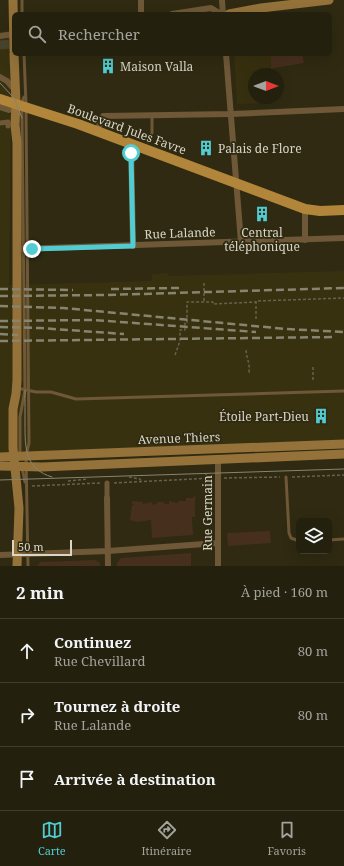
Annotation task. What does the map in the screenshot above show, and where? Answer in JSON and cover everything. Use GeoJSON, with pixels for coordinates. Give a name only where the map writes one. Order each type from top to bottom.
{"type":"FeatureCollection","features":[{"type":"Feature","properties":{"kind":"main road"},"geometry":{"type":"LineString","coordinates":[[13,0],[13,12]]}},
{"type":"Feature","properties":{"kind":"main road"},"geometry":{"type":"LineString","coordinates":[[235,12],[261,4],[329,0]]}},
{"type":"Feature","properties":{"kind":"main road"},"geometry":{"type":"LineString","coordinates":[[14,56],[23,107],[15,125],[23,249],[24,390],[13,409],[21,467],[17,555],[18,566]]}},
{"type":"Feature","properties":{"kind":"main road","name":"Boulevard Jules Favre"},"geometry":{"type":"LineString","coordinates":[[0,99],[97,131],[131,144],[147,145],[236,183],[306,209],[320,211],[344,210]]}},
{"type":"Feature","properties":{"kind":"main road","name":"Avenue Thiers"},"geometry":{"type":"LineString","coordinates":[[0,457],[344,444]]}},
{"type":"Feature","properties":{"kind":"main road","name":"Avenue Thiers"},"geometry":{"type":"LineString","coordinates":[[0,466],[21,467],[344,454]]}},
{"type":"Feature","properties":{"kind":"street"},"geometry":{"type":"LineString","coordinates":[[140,0],[141,12]]}},
{"type":"Feature","properties":{"kind":"street"},"geometry":{"type":"LineString","coordinates":[[222,0],[222,12]]}},
{"type":"Feature","properties":{"kind":"street"},"geometry":{"type":"LineString","coordinates":[[185,12],[211,8],[218,12]]}},
{"type":"Feature","properties":{"kind":"street"},"geometry":{"type":"LineString","coordinates":[[0,36],[12,34]]}},
{"type":"Feature","properties":{"kind":"street"},"geometry":{"type":"LineString","coordinates":[[226,56],[241,242]]}},
{"type":"Feature","properties":{"kind":"street"},"geometry":{"type":"LineString","coordinates":[[0,77],[20,93]]}},
{"type":"Feature","properties":{"kind":"street"},"geometry":{"type":"LineString","coordinates":[[0,106],[10,110],[23,107]]}},
{"type":"Feature","properties":{"kind":"street"},"geometry":{"type":"LineString","coordinates":[[97,131],[102,116],[152,114],[231,114],[344,109]]}},
{"type":"Feature","properties":{"kind":"street"},"geometry":{"type":"LineString","coordinates":[[0,123],[8,122],[8,126]]}},
{"type":"Feature","properties":{"kind":"street"},"geometry":{"type":"LineString","coordinates":[[131,144],[133,246]]}},
{"type":"Feature","properties":{"kind":"street"},"geometry":{"type":"LineString","coordinates":[[306,209],[306,240]]}},
{"type":"Feature","properties":{"kind":"street","name":"Rue Lalande"},"geometry":{"type":"LineString","coordinates":[[23,249],[344,238]]}},
{"type":"Feature","properties":{"kind":"street","name":"Rue Germain"},"geometry":{"type":"LineString","coordinates":[[218,460],[218,566]]}},
{"type":"Feature","properties":{"kind":"street"},"geometry":{"type":"LineString","coordinates":[[107,483],[108,566]]}},
{"type":"Feature","properties":{"kind":"street"},"geometry":{"type":"LineString","coordinates":[[0,555],[108,551],[218,543]]}},
{"type":"Feature","properties":{"kind":"lane"},"geometry":{"type":"LineString","coordinates":[[22,0],[22,12]]}},
{"type":"Feature","properties":{"kind":"lane"},"geometry":{"type":"LineString","coordinates":[[20,93],[24,56]]}},
{"type":"Feature","properties":{"kind":"lane"},"geometry":{"type":"LineString","coordinates":[[23,107],[23,249]]}},
{"type":"Feature","properties":{"kind":"lane"},"geometry":{"type":"LineString","coordinates":[[147,145],[152,133],[152,114]]}},
{"type":"Feature","properties":{"kind":"lane"},"geometry":{"type":"LineString","coordinates":[[20,457],[30,443],[24,390],[51,392],[76,399],[344,391]]}},
{"type":"Feature","properties":{"kind":"lane"},"geometry":{"type":"LineString","coordinates":[[21,467],[26,490],[28,566]]}},
{"type":"Feature","properties":{"kind":"lane"},"geometry":{"type":"LineString","coordinates":[[286,477],[289,533],[291,538],[296,540]]}},
{"type":"Feature","properties":{"kind":"lane"},"geometry":{"type":"LineString","coordinates":[[332,540],[344,539]]}},
{"type":"Feature","properties":{"kind":"path"},"geometry":{"type":"LineString","coordinates":[[204,283],[204,302]]}},
{"type":"Feature","properties":{"kind":"path"},"geometry":{"type":"LineString","coordinates":[[175,355],[180,340],[180,330],[185,330],[185,323],[187,323],[187,302],[213,302],[213,304],[344,298]]}},
{"type":"Feature","properties":{"kind":"path"},"geometry":{"type":"LineString","coordinates":[[256,302],[256,319]]}},
{"type":"Feature","properties":{"kind":"path"},"geometry":{"type":"LineString","coordinates":[[247,351],[247,357],[250,364],[249,373]]}},
{"type":"Feature","properties":{"kind":"path"},"geometry":{"type":"LineString","coordinates":[[313,380],[314,366]]}},
{"type":"Feature","properties":{"kind":"path"},"geometry":{"type":"LineString","coordinates":[[34,486],[218,478],[344,475]]}},
{"type":"Feature","properties":{"kind":"path"},"geometry":{"type":"LineString","coordinates":[[129,477],[140,478],[141,481]]}},
{"type":"Feature","properties":{"kind":"path"},"geometry":{"type":"LineString","coordinates":[[68,481],[88,479]]}},
{"type":"Feature","properties":{"kind":"shaded area"},"geometry":{"type":"Polygon","coordinates":[[[10,31],[11,126],[9,285],[152,281],[152,274],[168,273],[169,276],[344,271],[344,440],[0,453],[0,32],[10,31]]]}},
{"type":"Feature","properties":{"kind":"shaded area"},"geometry":{"type":"Polygon","coordinates":[[[234,56],[270,56],[271,68],[248,68],[248,104],[237,104],[234,56]]]}},
{"type":"Feature","properties":{"kind":"shaded area"},"geometry":{"type":"Polygon","coordinates":[[[270,56],[302,56],[304,63],[271,68],[270,56]]]}},
{"type":"Feature","properties":{"kind":"shaded area"},"geometry":{"type":"Polygon","coordinates":[[[194,496],[196,498],[195,517],[192,517],[193,535],[152,538],[151,520],[137,522],[130,520],[132,505],[134,505],[132,504],[132,501],[143,502],[143,504],[152,502],[153,505],[158,502],[169,504],[169,501],[178,503],[178,501],[186,501],[186,498],[193,498],[194,496]]]}},
{"type":"Feature","properties":{"kind":"shaded area"},"geometry":{"type":"Polygon","coordinates":[[[270,531],[271,543],[228,546],[227,533],[270,531]]]}},
{"type":"Feature","properties":{"kind":"shaded area"},"geometry":{"type":"Polygon","coordinates":[[[191,553],[191,566],[117,566],[117,563],[121,558],[191,553]]]}},
{"type":"Feature","properties":{"kind":"shaded area"},"geometry":{"type":"Polygon","coordinates":[[[95,560],[100,563],[100,566],[37,566],[40,562],[95,560]]]}},
{"type":"Feature","properties":{"kind":"tunnel"},"geometry":{"type":"LineString","coordinates":[[0,45],[12,44]]}},
{"type":"Feature","properties":{"kind":"tram line"},"geometry":{"type":"LineString","coordinates":[[0,83],[14,98],[22,118]]}},
{"type":"Feature","properties":{"kind":"tram line"},"geometry":{"type":"LineString","coordinates":[[25,390],[25,441],[28,456],[36,469],[52,477]]}},
{"type":"Feature","properties":{"kind":"tram line"},"geometry":{"type":"LineString","coordinates":[[0,480],[344,469]]}},
{"type":"Feature","properties":{"kind":"railway"},"geometry":{"type":"LineString","coordinates":[[111,289],[179,288]]}},
{"type":"Feature","properties":{"kind":"railway"},"geometry":{"type":"LineString","coordinates":[[0,296],[106,295],[344,288]]}},
{"type":"Feature","properties":{"kind":"railway"},"geometry":{"type":"LineString","coordinates":[[0,289],[73,290]]}},
{"type":"Feature","properties":{"kind":"railway"},"geometry":{"type":"LineString","coordinates":[[0,306],[63,308],[286,329],[344,332]]}},
{"type":"Feature","properties":{"kind":"railway"},"geometry":{"type":"LineString","coordinates":[[0,321],[94,320],[256,332]]}},
{"type":"Feature","properties":{"kind":"railway"},"geometry":{"type":"LineString","coordinates":[[0,327],[40,328],[124,334]]}},
{"type":"Feature","properties":{"kind":"railway"},"geometry":{"type":"LineString","coordinates":[[0,334],[18,335]]}},
{"type":"Feature","properties":{"kind":"railway"},"geometry":{"type":"LineString","coordinates":[[0,341],[336,337]]}},
{"type":"Feature","properties":{"kind":"place","name":"Maison Valla"},"geometry":{"type":"Point","coordinates":[108,66]}},
{"type":"Feature","properties":{"kind":"place","name":"Palais de Flore"},"geometry":{"type":"Point","coordinates":[206,148]}},
{"type":"Feature","properties":{"kind":"place","name":"Central téléphonique"},"geometry":{"type":"Point","coordinates":[262,214]}},
{"type":"Feature","properties":{"kind":"place","name":"Étoile Part-Dieu"},"geometry":{"type":"Point","coordinates":[321,416]}},
{"type":"Feature","properties":{"kind":"route"},"geometry":{"type":"LineString","coordinates":[[32,249],[133,246],[131,153]]}}]}
